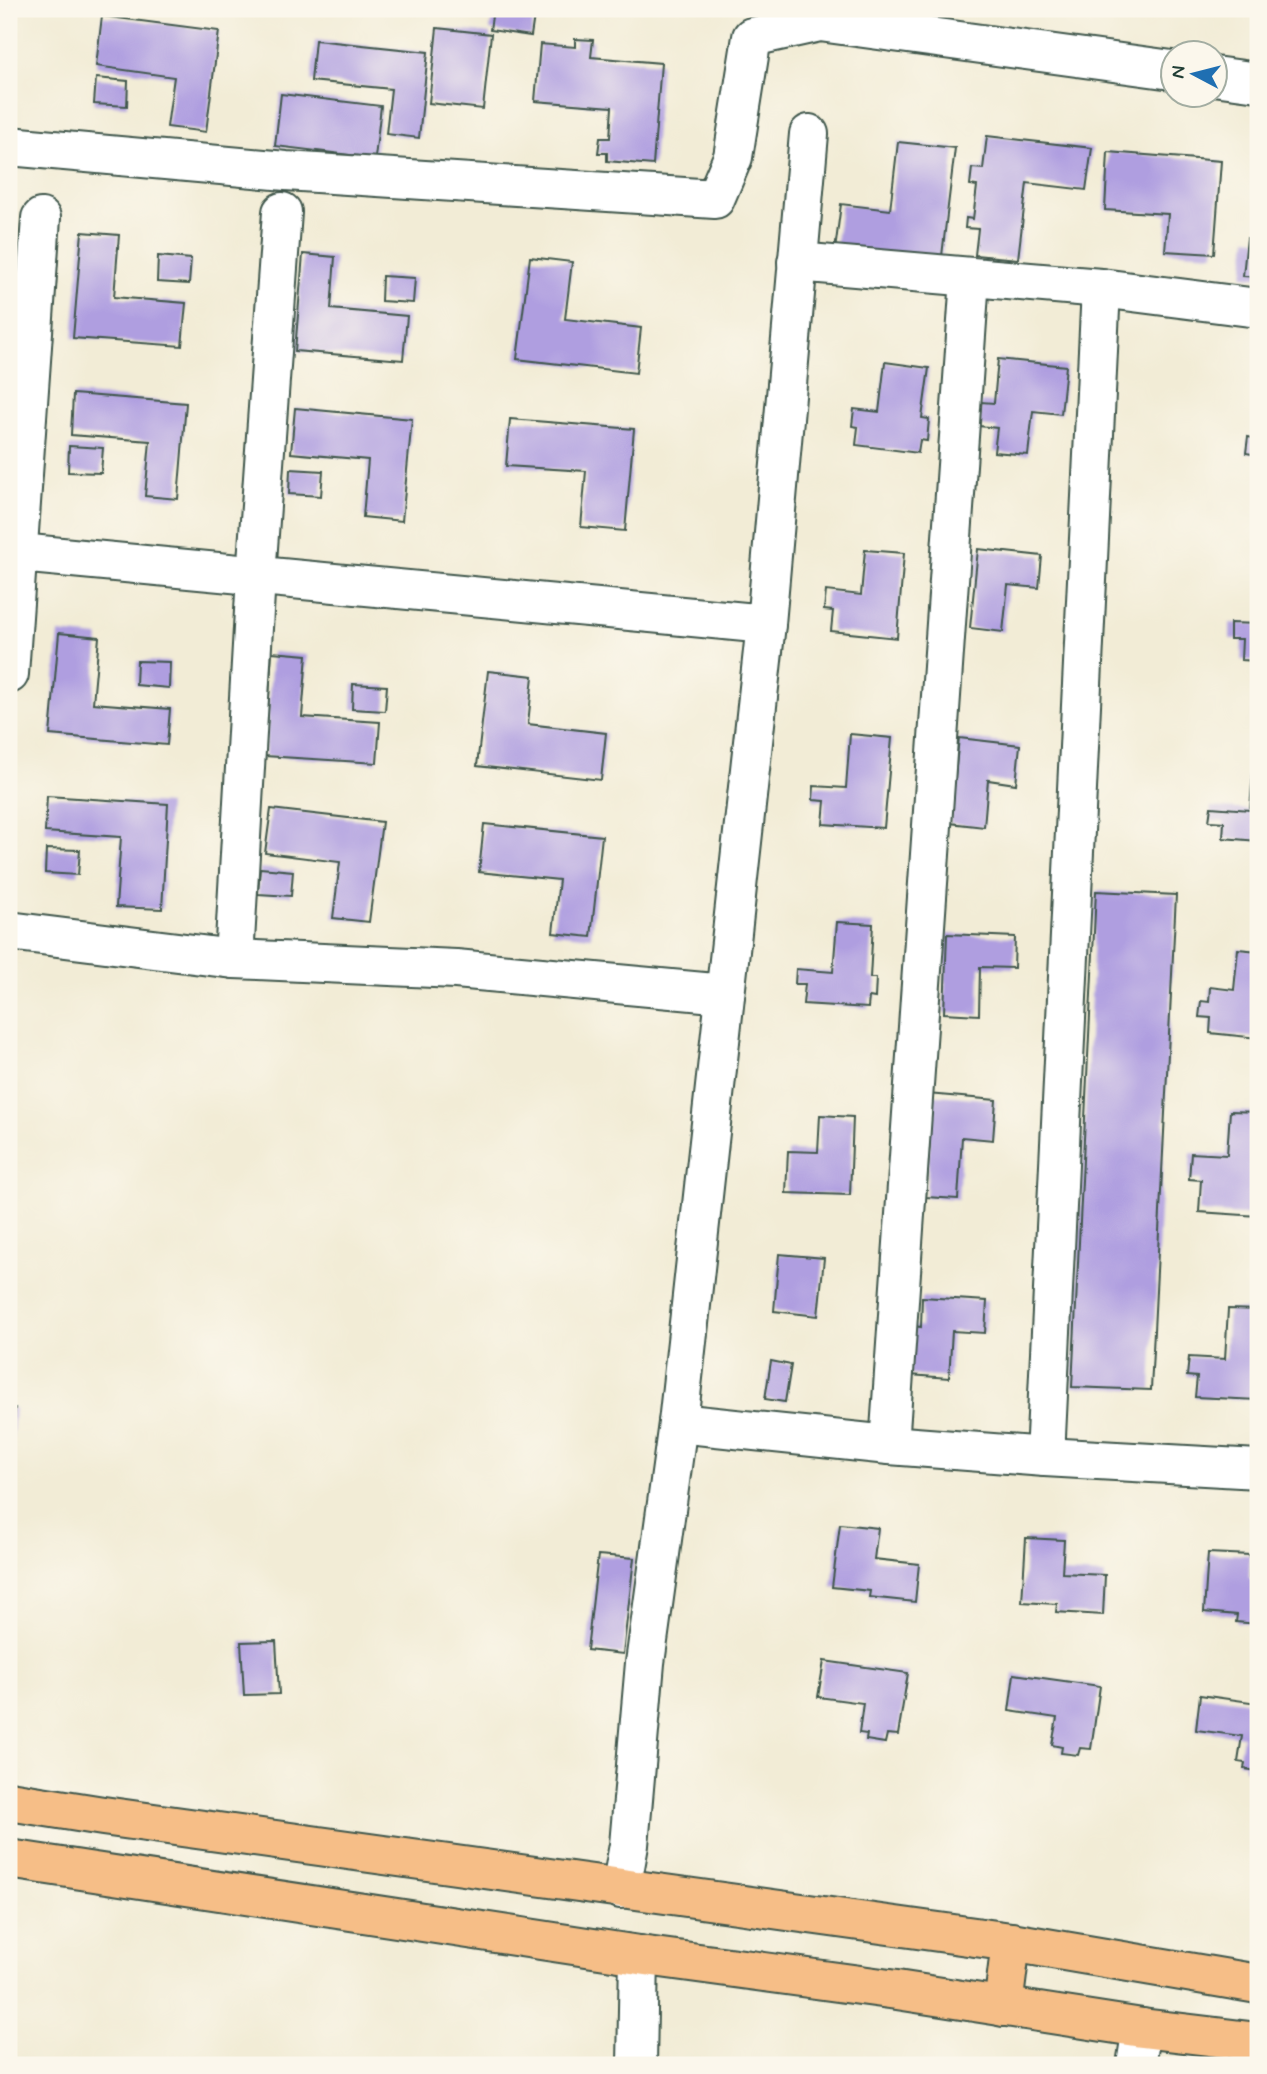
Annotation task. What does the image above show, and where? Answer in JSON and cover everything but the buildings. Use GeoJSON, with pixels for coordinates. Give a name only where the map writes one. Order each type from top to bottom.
{"type":"FeatureCollection","features":[{"type":"Feature","properties":{"kind":"main road"},"geometry":{"type":"LineString","coordinates":[[9,1801],[1011,1942],[1258,1983]]}},
{"type":"Feature","properties":{"kind":"main road"},"geometry":{"type":"LineString","coordinates":[[9,1859],[639,1955],[897,1990],[1142,2028],[1258,2042]]}},
{"type":"Feature","properties":{"kind":"main road"},"geometry":{"type":"LineString","coordinates":[[1003,2007],[1011,1942]]}},
{"type":"Feature","properties":{"kind":"street"},"geometry":{"type":"LineString","coordinates":[[9,146],[286,171],[715,199],[733,158],[752,37],[819,15],[1158,68]]}},
{"type":"Feature","properties":{"kind":"street"},"geometry":{"type":"LineString","coordinates":[[1228,78],[1258,82]]}},
{"type":"Feature","properties":{"kind":"street"},"geometry":{"type":"LineString","coordinates":[[621,1889],[629,1844],[645,1663],[678,1423],[766,624],[809,134]]}},
{"type":"Feature","properties":{"kind":"street"},"geometry":{"type":"LineString","coordinates":[[234,959],[256,576],[282,212]]}},
{"type":"Feature","properties":{"kind":"street"},"geometry":{"type":"LineString","coordinates":[[9,674],[13,553],[41,218]]}},
{"type":"Feature","properties":{"kind":"street"},"geometry":{"type":"LineString","coordinates":[[797,262],[1101,288],[1258,308]]}},
{"type":"Feature","properties":{"kind":"street"},"geometry":{"type":"LineString","coordinates":[[890,1445],[970,278]]}},
{"type":"Feature","properties":{"kind":"street"},"geometry":{"type":"LineString","coordinates":[[1045,1457],[1101,288]]}},
{"type":"Feature","properties":{"kind":"street"},"geometry":{"type":"LineString","coordinates":[[13,553],[766,624]]}},
{"type":"Feature","properties":{"kind":"street"},"geometry":{"type":"LineString","coordinates":[[9,931],[234,959],[456,969],[725,994]]}},
{"type":"Feature","properties":{"kind":"street"},"geometry":{"type":"LineString","coordinates":[[678,1423],[890,1445],[1258,1469]]}},
{"type":"Feature","properties":{"kind":"street"},"geometry":{"type":"LineString","coordinates":[[637,2065],[639,1955]]}},
{"type":"Feature","properties":{"kind":"street"},"geometry":{"type":"LineString","coordinates":[[1136,2065],[1142,2028]]}}]}
